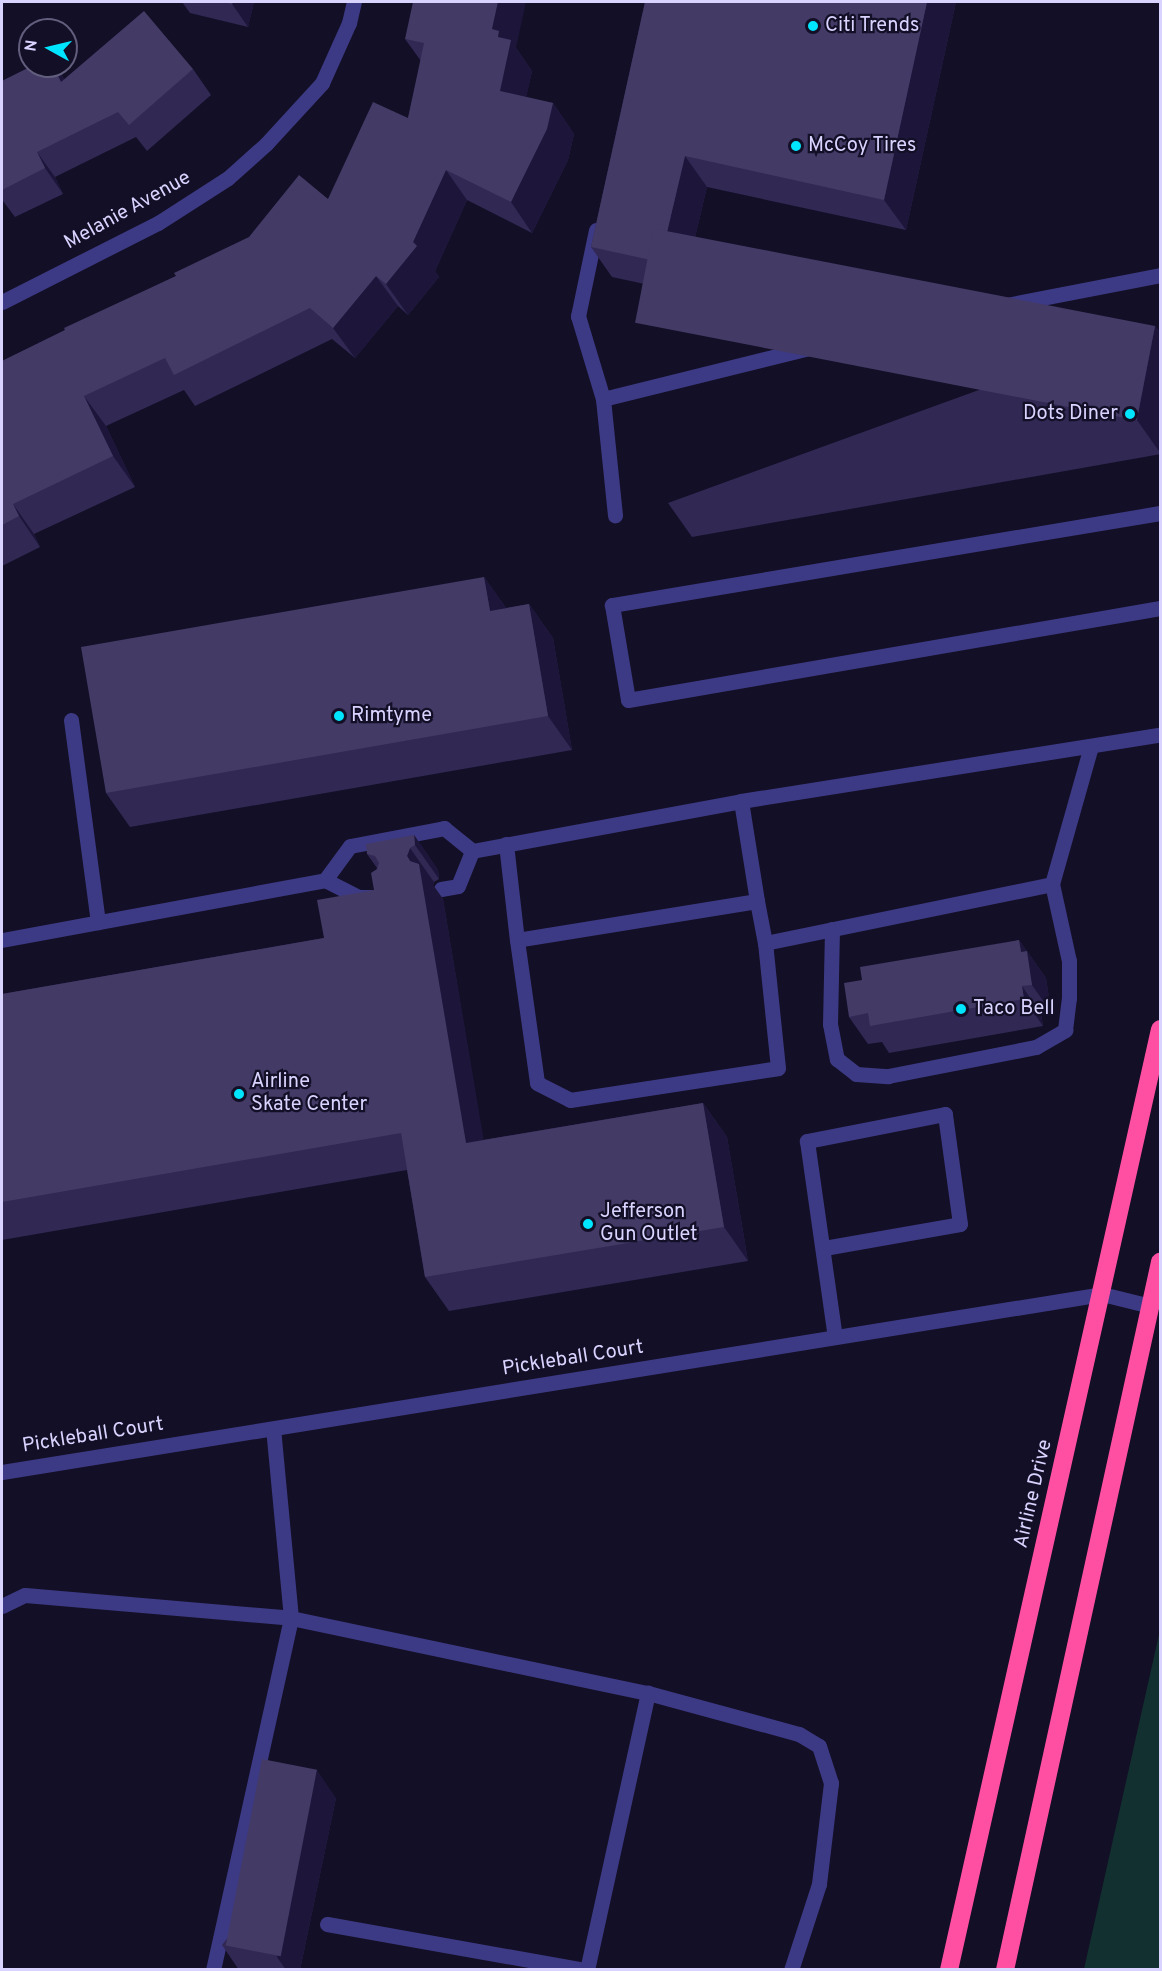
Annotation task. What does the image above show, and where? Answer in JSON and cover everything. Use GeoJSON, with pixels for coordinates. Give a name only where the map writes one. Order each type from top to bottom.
{"type":"FeatureCollection","features":[{"type":"Feature","properties":{"kind":"highway","name":"Airline Drive"},"geometry":{"type":"LineString","coordinates":[[949,1970],[1161,1029]]}},
{"type":"Feature","properties":{"kind":"highway"},"geometry":{"type":"LineString","coordinates":[[1005,1970],[1161,1262]]}},
{"type":"Feature","properties":{"kind":"street","name":"Melanie Avenue"},"geometry":{"type":"LineString","coordinates":[[2,302],[158,223],[228,178],[266,144],[322,83],[349,23],[354,2]]}},
{"type":"Feature","properties":{"kind":"street"},"geometry":{"type":"LineString","coordinates":[[601,211],[578,316],[603,399],[615,515]]}},
{"type":"Feature","properties":{"kind":"street"},"geometry":{"type":"LineString","coordinates":[[603,399],[898,326],[1161,275]]}},
{"type":"Feature","properties":{"kind":"street"},"geometry":{"type":"LineString","coordinates":[[1161,513],[612,605],[628,700],[1161,608]]}},
{"type":"Feature","properties":{"kind":"street"},"geometry":{"type":"LineString","coordinates":[[72,720],[98,922]]}},
{"type":"Feature","properties":{"kind":"street"},"geometry":{"type":"LineString","coordinates":[[472,851],[741,801],[1161,735]]}},
{"type":"Feature","properties":{"kind":"street"},"geometry":{"type":"LineString","coordinates":[[832,929],[830,1024],[837,1059],[856,1074],[888,1076],[1036,1047],[1065,1030],[1069,961],[1052,885],[1091,746]]}},
{"type":"Feature","properties":{"kind":"street"},"geometry":{"type":"LineString","coordinates":[[507,844],[517,940],[537,1083],[570,1100],[778,1068],[765,943],[741,801]]}},
{"type":"Feature","properties":{"kind":"street"},"geometry":{"type":"LineString","coordinates":[[324,880],[350,846],[444,828],[472,851]]}},
{"type":"Feature","properties":{"kind":"street"},"geometry":{"type":"LineString","coordinates":[[441,889],[458,886],[472,851]]}},
{"type":"Feature","properties":{"kind":"street"},"geometry":{"type":"LineString","coordinates":[[2,940],[324,880],[359,897],[393,898]]}},
{"type":"Feature","properties":{"kind":"street"},"geometry":{"type":"LineString","coordinates":[[765,943],[1052,885]]}},
{"type":"Feature","properties":{"kind":"street"},"geometry":{"type":"LineString","coordinates":[[517,940],[757,901]]}},
{"type":"Feature","properties":{"kind":"street"},"geometry":{"type":"LineString","coordinates":[[824,1248],[960,1224],[945,1114],[807,1141],[836,1337]]}},
{"type":"Feature","properties":{"kind":"street","name":"Pickleball Court"},"geometry":{"type":"LineString","coordinates":[[2,1472],[1102,1294],[1151,1306]]}},
{"type":"Feature","properties":{"kind":"street"},"geometry":{"type":"LineString","coordinates":[[213,1970],[291,1618],[273,1428]]}},
{"type":"Feature","properties":{"kind":"street"},"geometry":{"type":"LineString","coordinates":[[2,1606],[25,1595],[291,1618],[648,1693],[799,1734],[819,1746],[831,1783],[819,1884],[791,1970]]}},
{"type":"Feature","properties":{"kind":"street"},"geometry":{"type":"LineString","coordinates":[[327,1923],[586,1970],[648,1693]]}},
{"type":"Feature","properties":{"kind":"green space"},"geometry":{"type":"Polygon","coordinates":[[[1160,1630],[1160,1969],[1084,1969],[1160,1630]]]}},
{"type":"Feature","properties":{"kind":"building"},"geometry":{"type":"Polygon","coordinates":[[[413,2],[498,2],[492,29],[499,31],[498,37],[511,40],[500,91],[553,103],[547,129],[511,202],[446,170],[413,242],[417,246],[386,284],[376,276],[333,328],[310,308],[174,375],[165,358],[84,396],[113,456],[13,504],[19,516],[2,525],[2,361],[65,330],[64,328],[176,276],[174,273],[249,237],[299,175],[328,199],[373,102],[408,118],[424,43],[405,39],[413,2]]]}},
{"type":"Feature","properties":{"kind":"building"},"geometry":{"type":"Polygon","coordinates":[[[645,2],[927,2],[884,200],[685,156],[660,262],[591,247],[645,2]]]}},
{"type":"Feature","properties":{"kind":"building"},"geometry":{"type":"Polygon","coordinates":[[[144,11],[193,69],[129,125],[118,112],[37,152],[45,168],[2,190],[2,81],[18,73],[18,78],[59,78],[61,82],[66,78],[78,78],[78,67],[144,11]]]}},
{"type":"Feature","properties":{"kind":"building"},"geometry":{"type":"Polygon","coordinates":[[[653,228],[1155,326],[1137,420],[635,323],[653,228]]]}},
{"type":"Feature","properties":{"kind":"building","name":"Rimtyme"},"geometry":{"type":"Polygon","coordinates":[[[484,577],[490,611],[529,604],[548,716],[106,793],[81,647],[484,577]]]}},
{"type":"Feature","properties":{"kind":"building","name":"Airline Skate Center"},"geometry":{"type":"Polygon","coordinates":[[[414,835],[415,845],[410,848],[407,856],[410,861],[419,864],[466,1143],[703,1103],[724,1227],[425,1277],[401,1133],[2,1202],[2,994],[324,938],[317,900],[374,890],[371,873],[377,869],[379,863],[375,856],[367,854],[366,844],[414,835]]]}},
{"type":"Feature","properties":{"kind":"building"},"geometry":{"type":"Polygon","coordinates":[[[1019,940],[1021,952],[1027,951],[1032,985],[1022,986],[1024,999],[870,1026],[868,1013],[849,1017],[844,983],[862,980],[860,967],[1019,940]]]}},
{"type":"Feature","properties":{"kind":"building"},"geometry":{"type":"Polygon","coordinates":[[[262,1759],[317,1770],[281,1956],[226,1946],[262,1759]]]}},
{"type":"Feature","properties":{"kind":"place","name":"Citi Trends"},"geometry":{"type":"Point","coordinates":[813,26]}},
{"type":"Feature","properties":{"kind":"place","name":"McCoy Tires"},"geometry":{"type":"Point","coordinates":[796,146]}},
{"type":"Feature","properties":{"kind":"place","name":"Dots Diner"},"geometry":{"type":"Point","coordinates":[1130,414]}},
{"type":"Feature","properties":{"kind":"place","name":"Rimtyme"},"geometry":{"type":"Point","coordinates":[339,716]}},
{"type":"Feature","properties":{"kind":"place","name":"Taco Bell"},"geometry":{"type":"Point","coordinates":[961,1009]}},
{"type":"Feature","properties":{"kind":"place","name":"Airline Skate Center"},"geometry":{"type":"Point","coordinates":[239,1094]}},
{"type":"Feature","properties":{"kind":"place","name":"Jefferson Gun Outlet"},"geometry":{"type":"Point","coordinates":[588,1224]}}]}
